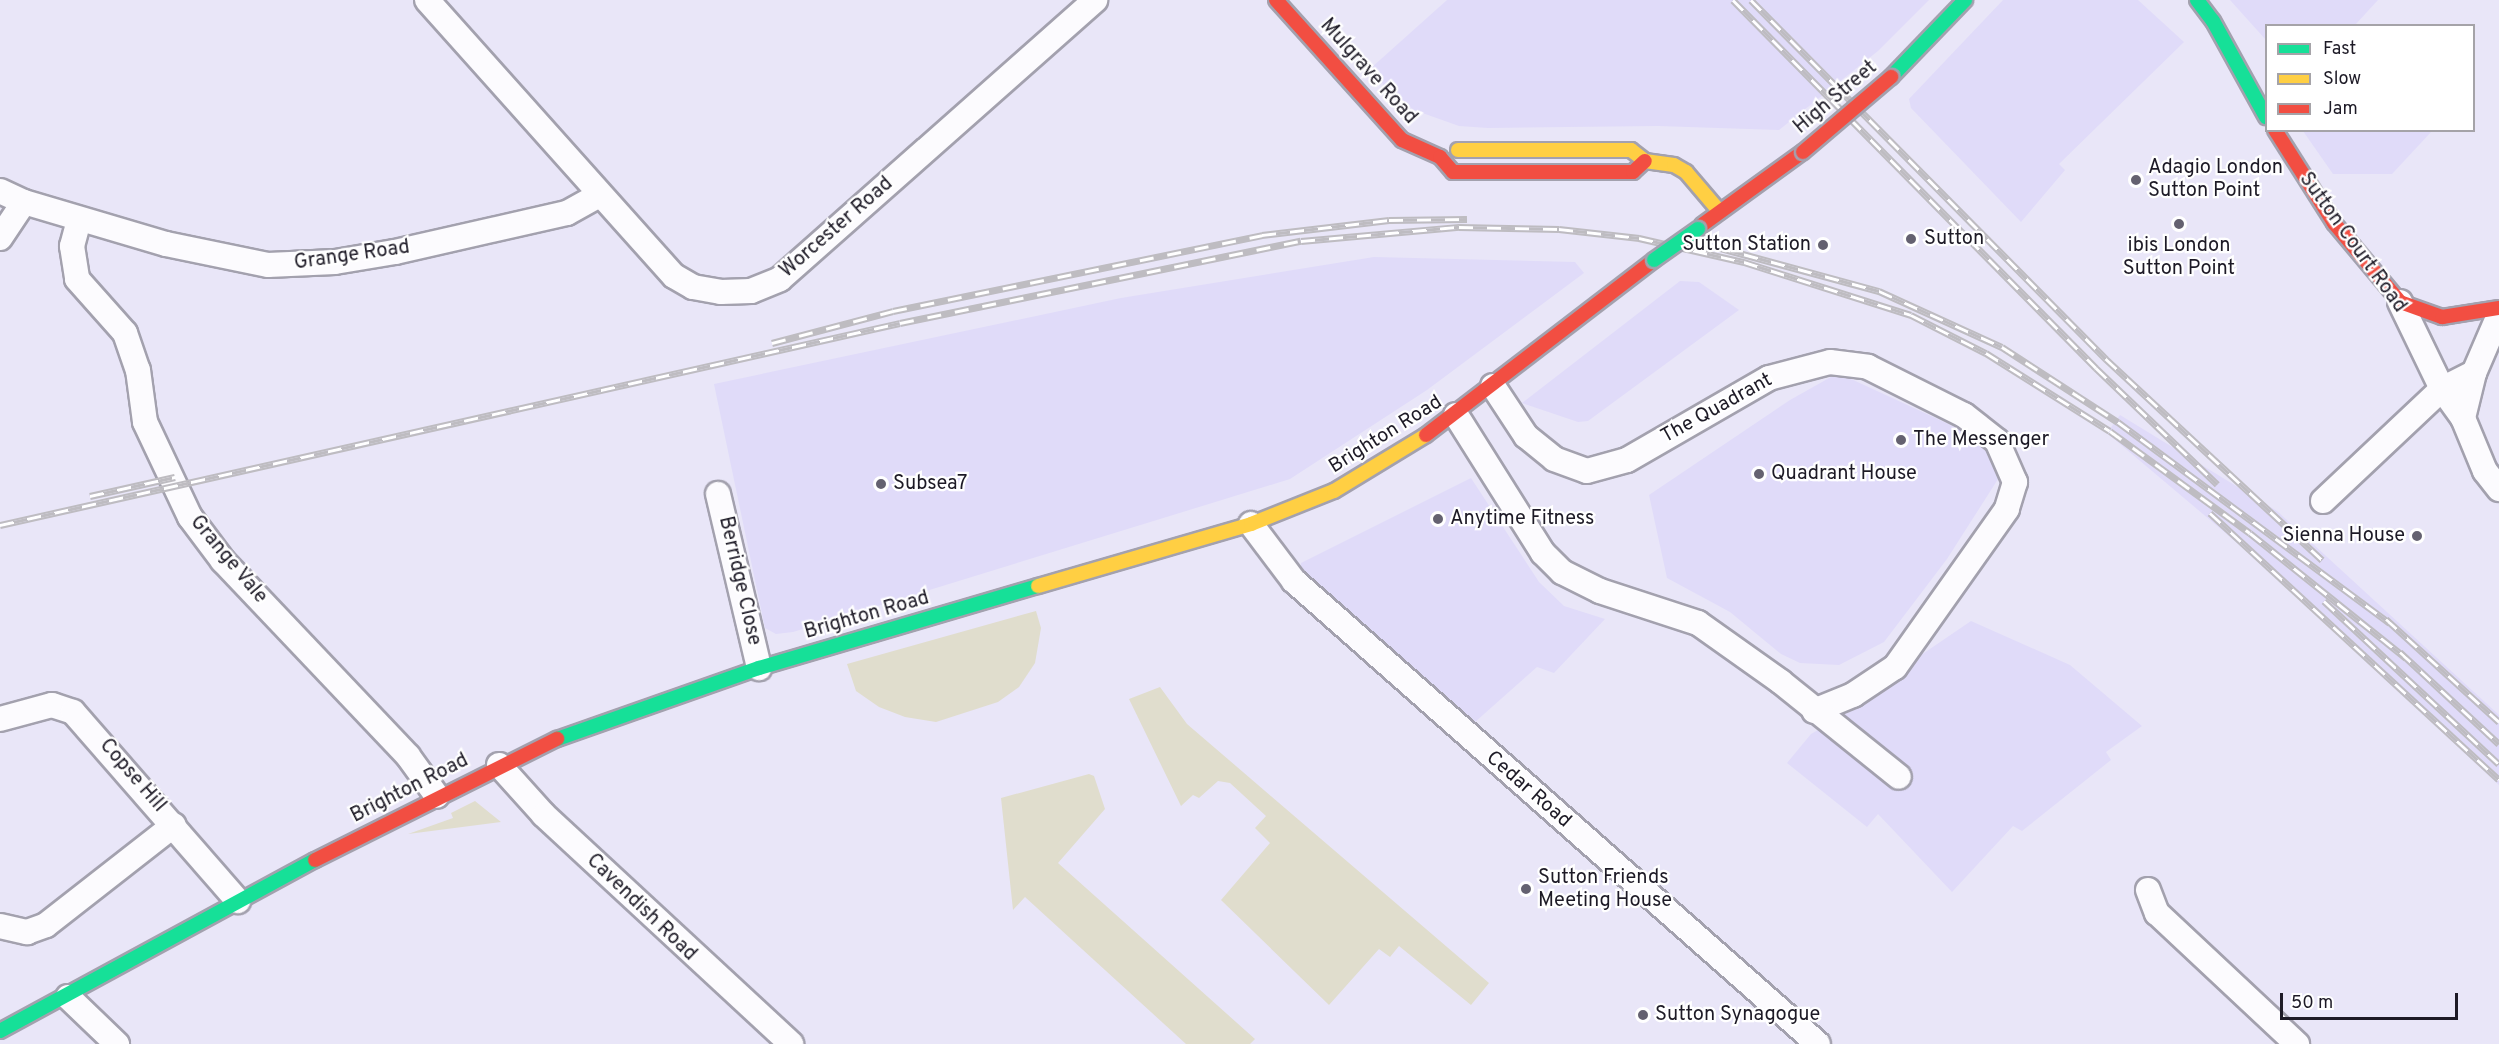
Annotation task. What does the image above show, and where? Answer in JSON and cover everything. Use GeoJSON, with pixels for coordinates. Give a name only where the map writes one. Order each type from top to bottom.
{"type":"FeatureCollection","features":[{"type":"Feature","properties":{"kind":"main road","name":"Mulgrave Road"},"geometry":{"type":"LineString","coordinates":[[1276,0],[1402,140],[1440,157],[1453,172],[1525,175],[1633,172],[1645,161]]}},
{"type":"Feature","properties":{"kind":"main road","name":"High Street"},"geometry":{"type":"LineString","coordinates":[[1720,212],[1803,152],[1891,77],[1965,0]]}},
{"type":"Feature","properties":{"kind":"main road"},"geometry":{"type":"LineString","coordinates":[[2197,0],[2213,21],[2265,115]]}},
{"type":"Feature","properties":{"kind":"main road","name":"Sutton Court Road"},"geometry":{"type":"LineString","coordinates":[[2276,132],[2334,223],[2400,302]]}},
{"type":"Feature","properties":{"kind":"main road"},"geometry":{"type":"LineString","coordinates":[[1440,157],[1455,150],[1631,150],[1645,161],[1674,165],[1686,172],[1720,212]]}},
{"type":"Feature","properties":{"kind":"main road","name":"Brighton Road"},"geometry":{"type":"LineString","coordinates":[[0,1031],[68,997],[238,901],[437,796],[580,728],[759,668],[1251,524],[1298,507],[1370,472],[1456,414],[1654,260],[1720,212]]}},
{"type":"Feature","properties":{"kind":"main road"},"geometry":{"type":"LineString","coordinates":[[2400,302],[2442,317],[2499,308]]}},
{"type":"Feature","properties":{"kind":"street","name":"Worcester Road"},"geometry":{"type":"LineString","coordinates":[[427,0],[599,195],[682,282],[721,292],[771,285],[1095,0]]}},
{"type":"Feature","properties":{"kind":"street","name":"Grange Road"},"geometry":{"type":"LineString","coordinates":[[0,191],[24,202],[79,220],[166,244],[268,265],[290,265],[385,253],[523,224],[584,207],[599,195]]}},
{"type":"Feature","properties":{"kind":"street"},"geometry":{"type":"LineString","coordinates":[[0,238],[24,202]]}},
{"type":"Feature","properties":{"kind":"street","name":"Grange Vale"},"geometry":{"type":"LineString","coordinates":[[79,220],[72,246],[77,279],[126,333],[138,370],[145,422],[178,496],[223,561],[414,762],[437,796]]}},
{"type":"Feature","properties":{"kind":"street","name":"Sutton Court Road"},"geometry":{"type":"LineString","coordinates":[[2400,302],[2442,388],[2463,418],[2472,446],[2499,489]]}},
{"type":"Feature","properties":{"kind":"street"},"geometry":{"type":"LineString","coordinates":[[2463,418],[2474,373],[2499,315]]}},
{"type":"Feature","properties":{"kind":"street","name":"The Quadrant"},"geometry":{"type":"LineString","coordinates":[[1493,386],[1526,436],[1554,459],[1587,471],[1627,460],[1769,378],[1830,362],[1868,368],[1964,415],[1997,441],[2014,482],[2007,509],[1894,667],[1853,695],[1814,711]]}},
{"type":"Feature","properties":{"kind":"street"},"geometry":{"type":"LineString","coordinates":[[2323,501],[2442,388],[2474,373]]}},
{"type":"Feature","properties":{"kind":"street"},"geometry":{"type":"LineString","coordinates":[[1456,414],[1543,553],[1562,572],[1600,591],[1698,623],[1899,777]]}},
{"type":"Feature","properties":{"kind":"street","name":"Berridge Close"},"geometry":{"type":"LineString","coordinates":[[718,494],[759,668]]}},
{"type":"Feature","properties":{"kind":"street","name":"Cedar Road"},"geometry":{"type":"LineString","coordinates":[[1251,524],[1294,581],[1328,613],[1818,1044]]}},
{"type":"Feature","properties":{"kind":"street","name":"Copse Hill"},"geometry":{"type":"LineString","coordinates":[[0,719],[52,705],[73,712],[238,901]]}},
{"type":"Feature","properties":{"kind":"street","name":"Cavendish Road"},"geometry":{"type":"LineString","coordinates":[[499,765],[510,781],[552,823],[791,1044]]}},
{"type":"Feature","properties":{"kind":"street"},"geometry":{"type":"LineString","coordinates":[[0,926],[27,932],[46,925],[174,825]]}},
{"type":"Feature","properties":{"kind":"street"},"geometry":{"type":"LineString","coordinates":[[2148,890],[2157,914],[2297,1044]]}},
{"type":"Feature","properties":{"kind":"street"},"geometry":{"type":"LineString","coordinates":[[68,997],[117,1044]]}},
{"type":"Feature","properties":{"kind":"shaded area"},"geometry":{"type":"Polygon","coordinates":[[[1447,0],[1929,0],[1878,51],[1779,130],[1658,126],[1488,128],[1459,126],[1414,110],[1389,92],[1371,68],[1447,0]]]}},
{"type":"Feature","properties":{"kind":"shaded area"},"geometry":{"type":"Polygon","coordinates":[[[2003,0],[2138,0],[2184,42],[2059,164],[2065,170],[2021,222],[1911,108],[1909,99],[2003,0]]]}},
{"type":"Feature","properties":{"kind":"shaded area"},"geometry":{"type":"Polygon","coordinates":[[[2230,0],[2378,0],[2356,24],[2265,24],[2265,39],[2230,0]]]}},
{"type":"Feature","properties":{"kind":"shaded area"},"geometry":{"type":"Polygon","coordinates":[[[2304,132],[2431,132],[2392,174],[2333,174],[2304,132]]]}},
{"type":"Feature","properties":{"kind":"shaded area"},"geometry":{"type":"Polygon","coordinates":[[[1374,257],[1575,262],[1584,273],[1427,390],[1290,479],[793,632],[776,634],[765,628],[714,384],[1121,298],[1374,257]]]}},
{"type":"Feature","properties":{"kind":"shaded area"},"geometry":{"type":"Polygon","coordinates":[[[1680,281],[1699,282],[1739,310],[1588,421],[1578,422],[1522,403],[1680,281]]]}},
{"type":"Feature","properties":{"kind":"shaded area"},"geometry":{"type":"Polygon","coordinates":[[[1838,373],[1981,439],[2000,476],[1947,559],[1884,642],[1839,665],[1800,663],[1781,654],[1730,612],[1667,578],[1649,495],[1790,400],[1838,373]]]}},
{"type":"Feature","properties":{"kind":"shaded area"},"geometry":{"type":"Polygon","coordinates":[[[2120,415],[2277,511],[2499,715],[2499,785],[2255,558],[2107,433],[2120,415]]]}},
{"type":"Feature","properties":{"kind":"shaded area"},"geometry":{"type":"Polygon","coordinates":[[[1471,478],[1539,582],[1564,606],[1605,619],[1554,673],[1537,667],[1466,730],[1301,576],[1301,563],[1471,478]]]}},
{"type":"Feature","properties":{"kind":"shaded area"},"geometry":{"type":"Polygon","coordinates":[[[1036,611],[1041,628],[1035,663],[1019,687],[998,702],[936,722],[905,717],[879,707],[856,691],[847,664],[1036,611]]]}},
{"type":"Feature","properties":{"kind":"shaded area"},"geometry":{"type":"Polygon","coordinates":[[[1971,621],[2070,665],[2142,726],[2106,752],[2111,760],[2022,831],[2013,826],[1952,892],[1878,814],[1867,827],[1787,763],[1811,734],[1866,702],[1902,668],[1971,621]]]}},
{"type":"Feature","properties":{"kind":"shaded area"},"geometry":{"type":"Polygon","coordinates":[[[1160,687],[1187,724],[1489,983],[1471,1005],[1399,946],[1390,957],[1379,949],[1329,1005],[1221,900],[1270,843],[1255,828],[1266,816],[1230,783],[1218,781],[1199,798],[1193,795],[1181,806],[1129,699],[1160,687]]]}},
{"type":"Feature","properties":{"kind":"shaded area"},"geometry":{"type":"Polygon","coordinates":[[[1089,774],[1094,776],[1105,809],[1058,863],[1255,1039],[1250,1044],[1186,1044],[1025,897],[1013,910],[1001,798],[1089,774]]]}},
{"type":"Feature","properties":{"kind":"shaded area"},"geometry":{"type":"Polygon","coordinates":[[[475,801],[501,822],[408,834],[453,818],[451,813],[475,801]]]}},
{"type":"Feature","properties":{"kind":"railway"},"geometry":{"type":"LineString","coordinates":[[1733,0],[2096,368],[2217,484]]}},
{"type":"Feature","properties":{"kind":"railway"},"geometry":{"type":"LineString","coordinates":[[1751,0],[2106,359],[2322,560]]}},
{"type":"Feature","properties":{"kind":"railway"},"geometry":{"type":"LineString","coordinates":[[772,343],[893,311],[1262,235],[1389,220],[1467,219]]}},
{"type":"Feature","properties":{"kind":"railway"},"geometry":{"type":"LineString","coordinates":[[0,525],[900,323],[1301,241],[1459,227],[1559,229],[1639,238],[1744,262],[1911,315],[1986,353],[2110,431],[2250,533],[2406,658]]}},
{"type":"Feature","properties":{"kind":"railway"},"geometry":{"type":"LineString","coordinates":[[1717,247],[1879,291],[2002,347],[2118,422],[2390,623]]}},
{"type":"Feature","properties":{"kind":"railway"},"geometry":{"type":"LineString","coordinates":[[90,496],[175,477]]}},
{"type":"Feature","properties":{"kind":"railway"},"geometry":{"type":"LineString","coordinates":[[2210,513],[2499,780]]}},
{"type":"Feature","properties":{"kind":"railway"},"geometry":{"type":"LineString","coordinates":[[2324,601],[2499,764]]}},
{"type":"Feature","properties":{"kind":"railway"},"geometry":{"type":"LineString","coordinates":[[2386,619],[2499,722]]}},
{"type":"Feature","properties":{"kind":"railway"},"geometry":{"type":"LineString","coordinates":[[2400,652],[2499,744]]}},
{"type":"Feature","properties":{"kind":"traffic: fast"},"geometry":{"type":"LineString","coordinates":[[1891,77],[1965,0]]}},
{"type":"Feature","properties":{"kind":"traffic: fast"},"geometry":{"type":"LineString","coordinates":[[2197,0],[2213,21],[2265,115]]}},
{"type":"Feature","properties":{"kind":"traffic: fast"},"geometry":{"type":"LineString","coordinates":[[1654,260],[1698,229]]}},
{"type":"Feature","properties":{"kind":"traffic: fast"},"geometry":{"type":"LineString","coordinates":[[557,739],[759,668],[1038,586]]}},
{"type":"Feature","properties":{"kind":"traffic: fast"},"geometry":{"type":"LineString","coordinates":[[0,1031],[315,860]]}},
{"type":"Feature","properties":{"kind":"traffic: slow"},"geometry":{"type":"LineString","coordinates":[[1458,150],[1631,150],[1645,161],[1674,165],[1686,172],[1720,212]]}},
{"type":"Feature","properties":{"kind":"traffic: slow"},"geometry":{"type":"LineString","coordinates":[[1038,586],[1251,524],[1334,491],[1426,435]]}},
{"type":"Feature","properties":{"kind":"traffic: jam"},"geometry":{"type":"LineString","coordinates":[[1276,0],[1402,140],[1440,157],[1453,172],[1633,172],[1645,161]]}},
{"type":"Feature","properties":{"kind":"traffic: jam"},"geometry":{"type":"LineString","coordinates":[[1803,152],[1891,77]]}},
{"type":"Feature","properties":{"kind":"traffic: jam"},"geometry":{"type":"LineString","coordinates":[[2276,132],[2334,223],[2400,302],[2442,317],[2499,308]]}},
{"type":"Feature","properties":{"kind":"traffic: jam"},"geometry":{"type":"LineString","coordinates":[[1702,225],[1803,152]]}},
{"type":"Feature","properties":{"kind":"traffic: jam"},"geometry":{"type":"LineString","coordinates":[[1426,435],[1654,260]]}},
{"type":"Feature","properties":{"kind":"traffic: jam"},"geometry":{"type":"LineString","coordinates":[[315,860],[557,739]]}},
{"type":"Feature","properties":{"kind":"place","name":"Adagio London Sutton Point"},"geometry":{"type":"Point","coordinates":[2136,180]}},
{"type":"Feature","properties":{"kind":"place","name":"ibis London Sutton Point"},"geometry":{"type":"Point","coordinates":[2179,224]}},
{"type":"Feature","properties":{"kind":"place","name":"Sutton"},"geometry":{"type":"Point","coordinates":[1911,239]}},
{"type":"Feature","properties":{"kind":"place","name":"Sutton Station"},"geometry":{"type":"Point","coordinates":[1823,245]}},
{"type":"Feature","properties":{"kind":"place","name":"The Messenger"},"geometry":{"type":"Point","coordinates":[1901,440]}},
{"type":"Feature","properties":{"kind":"place","name":"Quadrant House"},"geometry":{"type":"Point","coordinates":[1759,474]}},
{"type":"Feature","properties":{"kind":"place","name":"Subsea7"},"geometry":{"type":"Point","coordinates":[881,484]}},
{"type":"Feature","properties":{"kind":"place","name":"Anytime Fitness"},"geometry":{"type":"Point","coordinates":[1438,519]}},
{"type":"Feature","properties":{"kind":"place","name":"Sienna House"},"geometry":{"type":"Point","coordinates":[2417,536]}},
{"type":"Feature","properties":{"kind":"place","name":"Sutton Friends Meeting House"},"geometry":{"type":"Point","coordinates":[1526,889]}},
{"type":"Feature","properties":{"kind":"place","name":"Sutton Synagogue"},"geometry":{"type":"Point","coordinates":[1643,1015]}}]}
